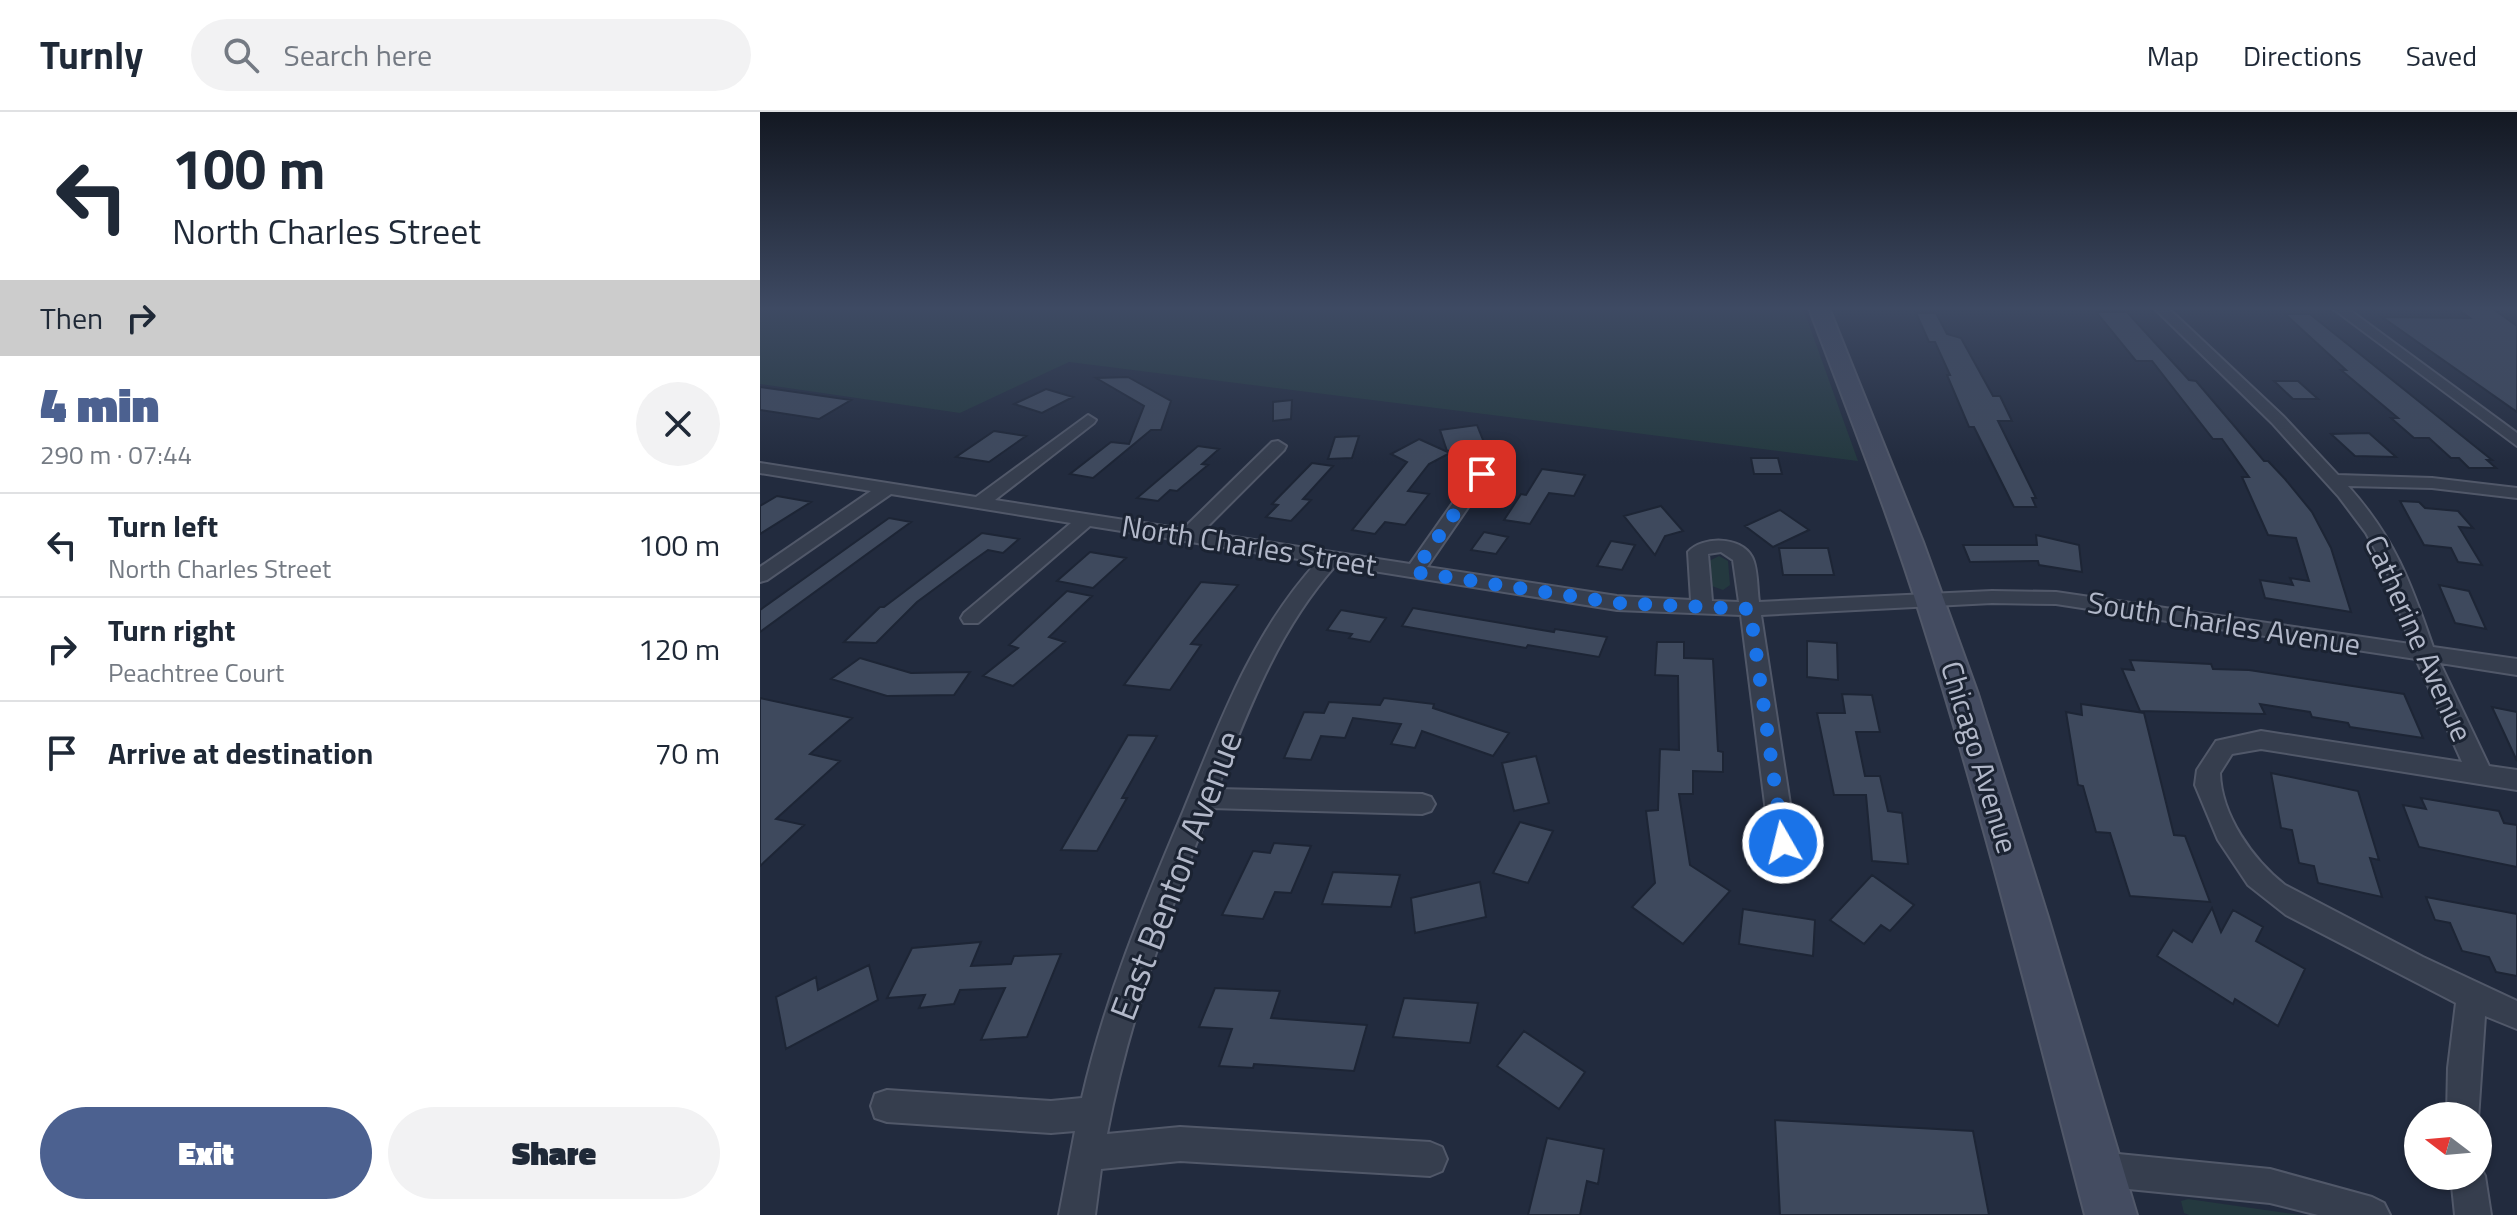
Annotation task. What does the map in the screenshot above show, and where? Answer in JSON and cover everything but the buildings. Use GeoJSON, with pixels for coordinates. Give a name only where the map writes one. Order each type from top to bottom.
{"type":"FeatureCollection","features":[{"type":"Feature","properties":{"kind":"main road","name":"Chicago Avenue"},"geometry":{"type":"LineString","coordinates":[[1840,359],[1931,600],[2016,874],[2111,1215]]}},
{"type":"Feature","properties":{"kind":"street","name":"Catherine Avenue"},"geometry":{"type":"LineString","coordinates":[[2214,359],[2278,420],[2334,480],[2386,551],[2398,574],[2424,653],[2479,772],[2517,780]]}},
{"type":"Feature","properties":{"kind":"street"},"geometry":{"type":"LineString","coordinates":[[2407,359],[2517,441]]}},
{"type":"Feature","properties":{"kind":"street"},"geometry":{"type":"LineString","coordinates":[[982,501],[1088,420]]}},
{"type":"Feature","properties":{"kind":"street"},"geometry":{"type":"LineString","coordinates":[[1189,534],[1278,446]]}},
{"type":"Feature","properties":{"kind":"street","name":"North Charles Street"},"geometry":{"type":"LineString","coordinates":[[760,468],[1189,534],[1558,596],[1702,609],[1931,600]]}},
{"type":"Feature","properties":{"kind":"street"},"geometry":{"type":"LineString","coordinates":[[1414,572],[1482,474]]}},
{"type":"Feature","properties":{"kind":"street"},"geometry":{"type":"LineString","coordinates":[[2334,480],[2432,483],[2517,493]]}},
{"type":"Feature","properties":{"kind":"street"},"geometry":{"type":"LineString","coordinates":[[760,576],[889,487]]}},
{"type":"Feature","properties":{"kind":"street"},"geometry":{"type":"LineString","coordinates":[[971,618],[1087,519]]}},
{"type":"Feature","properties":{"kind":"street"},"geometry":{"type":"LineString","coordinates":[[1702,609],[1698,552],[1706,547],[1727,547],[1743,558],[1743,580],[1750,609],[1783,843]]}},
{"type":"Feature","properties":{"kind":"street","name":"East Benton Avenue"},"geometry":{"type":"LineString","coordinates":[[1077,1215],[1096,1113],[1120,1012],[1201,798],[1272,636],[1292,603],[1330,559]]}},
{"type":"Feature","properties":{"kind":"street","name":"South Charles Avenue"},"geometry":{"type":"LineString","coordinates":[[1931,600],[2056,598],[2517,667]]}},
{"type":"Feature","properties":{"kind":"street"},"geometry":{"type":"LineString","coordinates":[[2479,772],[2261,740],[2224,747],[2207,778],[2214,803],[2235,847],[2266,886],[2308,912],[2472,998],[2517,1015]]}},
{"type":"Feature","properties":{"kind":"street"},"geometry":{"type":"LineString","coordinates":[[1201,798],[1422,804]]}},
{"type":"Feature","properties":{"kind":"street"},"geometry":{"type":"LineString","coordinates":[[2463,1102],[2472,998]]}},
{"type":"Feature","properties":{"kind":"street"},"geometry":{"type":"LineString","coordinates":[[887,1106],[1051,1117],[1096,1113]]}},
{"type":"Feature","properties":{"kind":"street"},"geometry":{"type":"LineString","coordinates":[[1088,1153],[1180,1144],[1430,1159]]}},
{"type":"Feature","properties":{"kind":"street"},"geometry":{"type":"LineString","coordinates":[[2098,1169],[2270,1186],[2372,1215]]}},
{"type":"Feature","properties":{"kind":"street"},"geometry":{"type":"LineString","coordinates":[[2470,1190],[2473,1215]]}},
{"type":"Feature","properties":{"kind":"green space"},"geometry":{"type":"Polygon","coordinates":[[[760,359],[1822,359],[1858,461],[1069,362],[960,413],[760,384],[760,359]]]}},
{"type":"Feature","properties":{"kind":"green space"},"geometry":{"type":"Polygon","coordinates":[[[1719,556],[1728,561],[1730,585],[1723,590],[1709,585],[1707,562],[1719,556]]]}},
{"type":"Feature","properties":{"kind":"green space"},"geometry":{"type":"Polygon","coordinates":[[[2188,1199],[2301,1215],[2189,1215],[2184,1213],[2181,1201],[2188,1199]]]}},
{"type":"Feature","properties":{"kind":"route"},"geometry":{"type":"LineString","coordinates":[[1482,474],[1414,572],[1617,603],[1750,609],[1783,843]]}}]}
